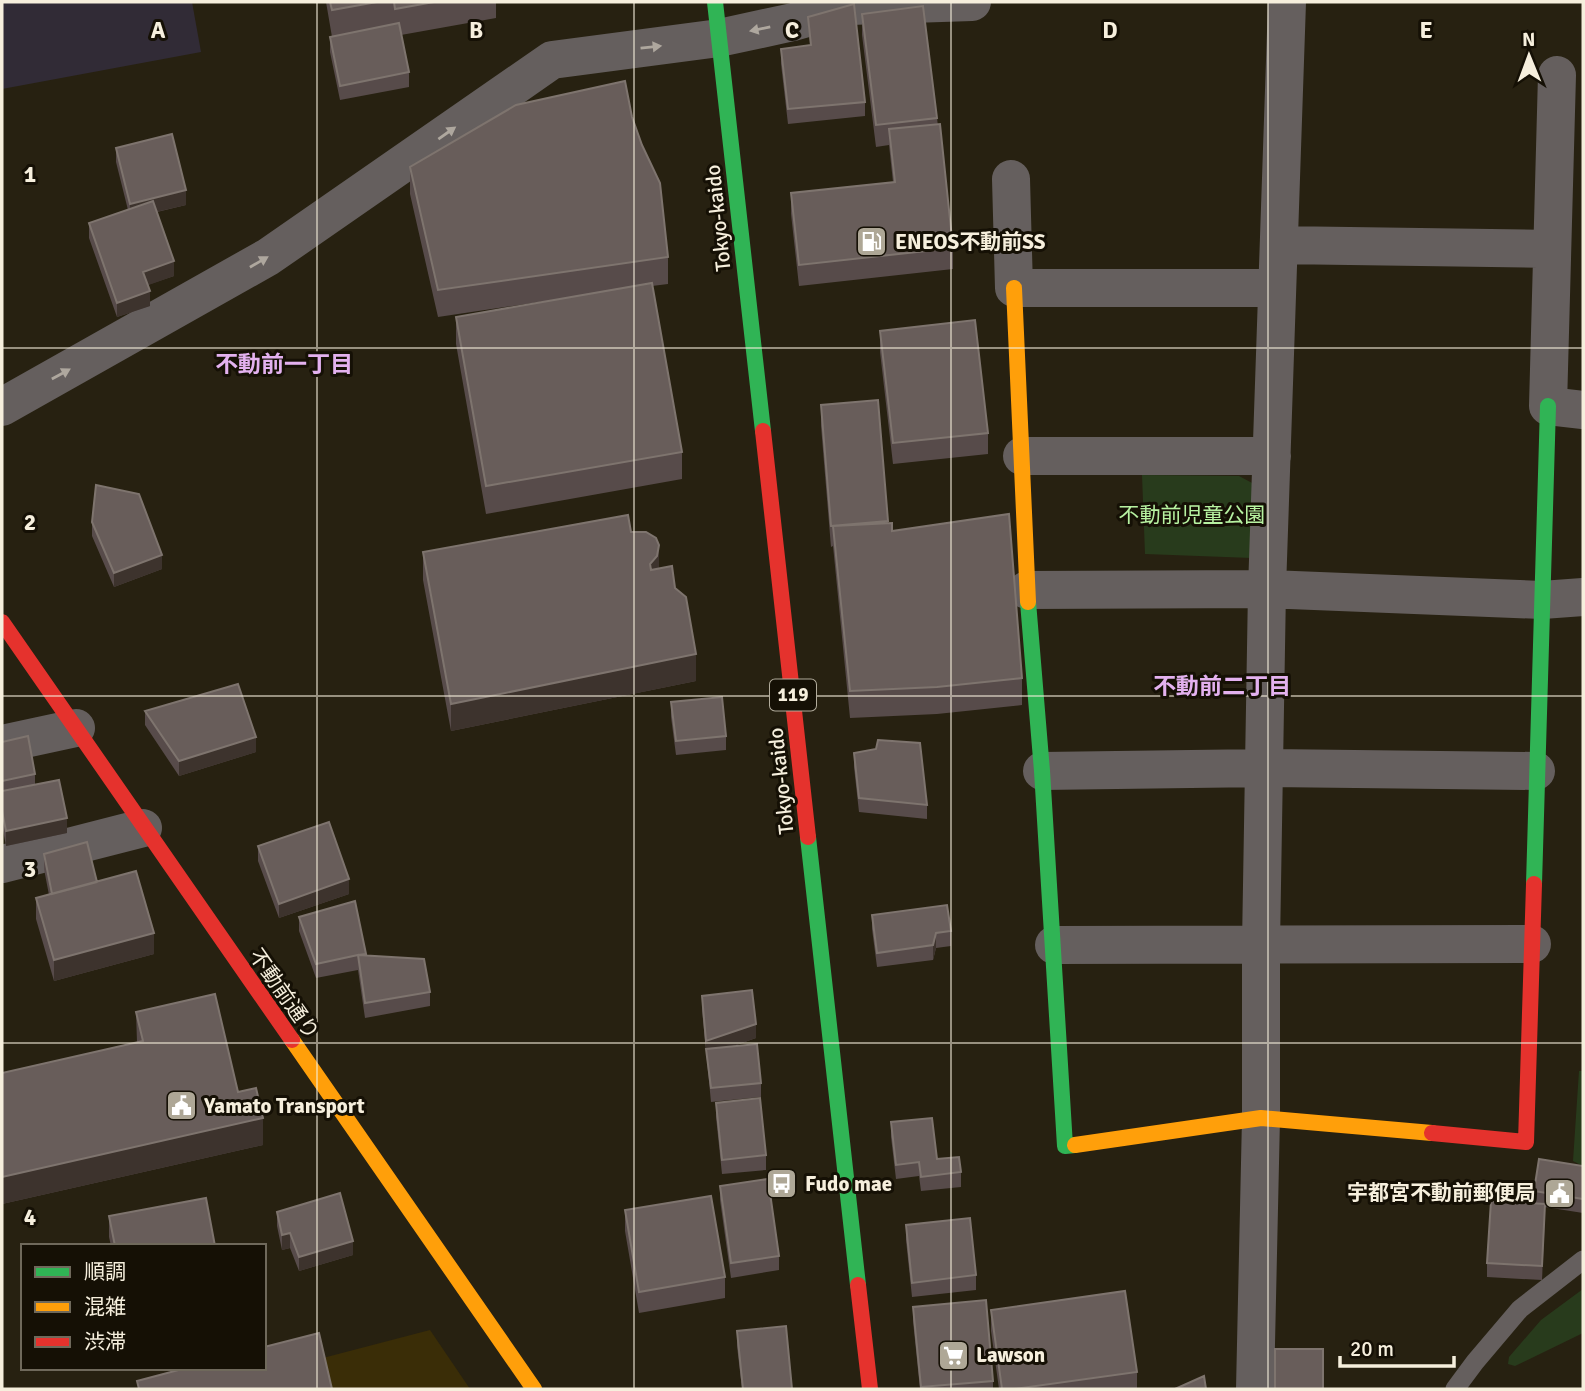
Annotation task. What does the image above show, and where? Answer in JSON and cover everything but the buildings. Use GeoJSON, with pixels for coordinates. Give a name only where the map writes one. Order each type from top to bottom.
{"type":"FeatureCollection","features":[{"type":"Feature","properties":{"kind":"main road","name":"Tokyo-kaido"},"geometry":{"type":"LineString","coordinates":[[717,20],[870,1389]]}},
{"type":"Feature","properties":{"kind":"main road"},"geometry":{"type":"LineString","coordinates":[[1014,288],[1027,590],[1054,945],[1065,1146],[1261,1118],[1527,1142],[1542,600],[1565,408]]}},
{"type":"Feature","properties":{"kind":"main road","name":"不動前通り"},"geometry":{"type":"LineString","coordinates":[[2,622],[534,1389]]}},
{"type":"Feature","properties":{"kind":"street"},"geometry":{"type":"LineString","coordinates":[[2,407],[268,257],[552,60],[717,20],[793,22],[850,6],[972,2]]}},
{"type":"Feature","properties":{"kind":"street"},"geometry":{"type":"LineString","coordinates":[[1255,1389],[1267,589],[1287,2]]}},
{"type":"Feature","properties":{"kind":"street"},"geometry":{"type":"LineString","coordinates":[[1557,75],[1552,249],[1565,408]]}},
{"type":"Feature","properties":{"kind":"street"},"geometry":{"type":"LineString","coordinates":[[1011,179],[1014,288],[1277,288]]}},
{"type":"Feature","properties":{"kind":"street"},"geometry":{"type":"LineString","coordinates":[[1279,245],[1552,249]]}},
{"type":"Feature","properties":{"kind":"street"},"geometry":{"type":"LineString","coordinates":[[1022,456],[1272,456]]}},
{"type":"Feature","properties":{"kind":"street"},"geometry":{"type":"LineString","coordinates":[[1027,590],[1267,589],[1542,600],[1583,597]]}},
{"type":"Feature","properties":{"kind":"street"},"geometry":{"type":"LineString","coordinates":[[2,744],[76,728]]}},
{"type":"Feature","properties":{"kind":"street"},"geometry":{"type":"LineString","coordinates":[[1042,771],[1265,768],[1536,771]]}},
{"type":"Feature","properties":{"kind":"street"},"geometry":{"type":"LineString","coordinates":[[2,864],[143,828]]}},
{"type":"Feature","properties":{"kind":"street"},"geometry":{"type":"LineString","coordinates":[[1054,945],[1532,944]]}},
{"type":"Feature","properties":{"kind":"lane"},"geometry":{"type":"LineString","coordinates":[[1455,1389],[1520,1308],[1583,1260]]}},
{"type":"Feature","properties":{"kind":"shaded area"},"geometry":{"type":"Polygon","coordinates":[[[2,2],[192,2],[201,52],[2,89],[2,2]]]}},
{"type":"Feature","properties":{"kind":"shaded area"},"geometry":{"type":"Polygon","coordinates":[[[430,1330],[470,1389],[204,1389],[430,1330]]]}},
{"type":"Feature","properties":{"kind":"green space","name":"不動前児童公園"},"geometry":{"type":"Polygon","coordinates":[[[1142,475],[1239,476],[1254,484],[1252,558],[1145,554],[1142,475]]]}},
{"type":"Feature","properties":{"kind":"green space"},"geometry":{"type":"Polygon","coordinates":[[[1579,1071],[1583,1071],[1583,1166],[1573,1161],[1579,1071]]]}},
{"type":"Feature","properties":{"kind":"green space"},"geometry":{"type":"Polygon","coordinates":[[[1583,1289],[1583,1333],[1515,1366],[1508,1364],[1509,1357],[1541,1320],[1583,1289]]]}},
{"type":"Feature","properties":{"kind":"traffic: fast"},"geometry":{"type":"LineString","coordinates":[[715,2],[763,431]]}},
{"type":"Feature","properties":{"kind":"traffic: fast"},"geometry":{"type":"LineString","coordinates":[[1534,884],[1548,406]]}},
{"type":"Feature","properties":{"kind":"traffic: fast"},"geometry":{"type":"LineString","coordinates":[[1028,602],[1042,771],[1065,1146],[1075,1145]]}},
{"type":"Feature","properties":{"kind":"traffic: fast"},"geometry":{"type":"LineString","coordinates":[[808,837],[858,1285]]}},
{"type":"Feature","properties":{"kind":"traffic: slow"},"geometry":{"type":"LineString","coordinates":[[1014,288],[1028,602]]}},
{"type":"Feature","properties":{"kind":"traffic: slow"},"geometry":{"type":"LineString","coordinates":[[292,1040],[534,1389]]}},
{"type":"Feature","properties":{"kind":"traffic: slow"},"geometry":{"type":"LineString","coordinates":[[1075,1145],[1261,1118],[1432,1133]]}},
{"type":"Feature","properties":{"kind":"traffic: jam"},"geometry":{"type":"LineString","coordinates":[[763,431],[808,837]]}},
{"type":"Feature","properties":{"kind":"traffic: jam"},"geometry":{"type":"LineString","coordinates":[[2,622],[292,1040]]}},
{"type":"Feature","properties":{"kind":"traffic: jam"},"geometry":{"type":"LineString","coordinates":[[1432,1133],[1526,1142],[1534,884]]}},
{"type":"Feature","properties":{"kind":"traffic: jam"},"geometry":{"type":"LineString","coordinates":[[858,1285],[870,1389]]}},
{"type":"Feature","properties":{"kind":"place","name":"ENEOS不動前SS"},"geometry":{"type":"Point","coordinates":[872,242]}},
{"type":"Feature","properties":{"kind":"place","name":"Yamato Transport"},"geometry":{"type":"Point","coordinates":[181,1106]}},
{"type":"Feature","properties":{"kind":"place","name":"Fudo mae"},"geometry":{"type":"Point","coordinates":[782,1184]}},
{"type":"Feature","properties":{"kind":"place","name":"宇都宮不動前郵便局"},"geometry":{"type":"Point","coordinates":[1559,1193]}},
{"type":"Feature","properties":{"kind":"place","name":"Lawson"},"geometry":{"type":"Point","coordinates":[953,1355]}},
{"type":"Feature","properties":{"kind":"district","name":"不動前一丁目"},"geometry":{"type":"Point","coordinates":[284,364]}},
{"type":"Feature","properties":{"kind":"district","name":"不動前二丁目"},"geometry":{"type":"Point","coordinates":[1222,686]}}]}
